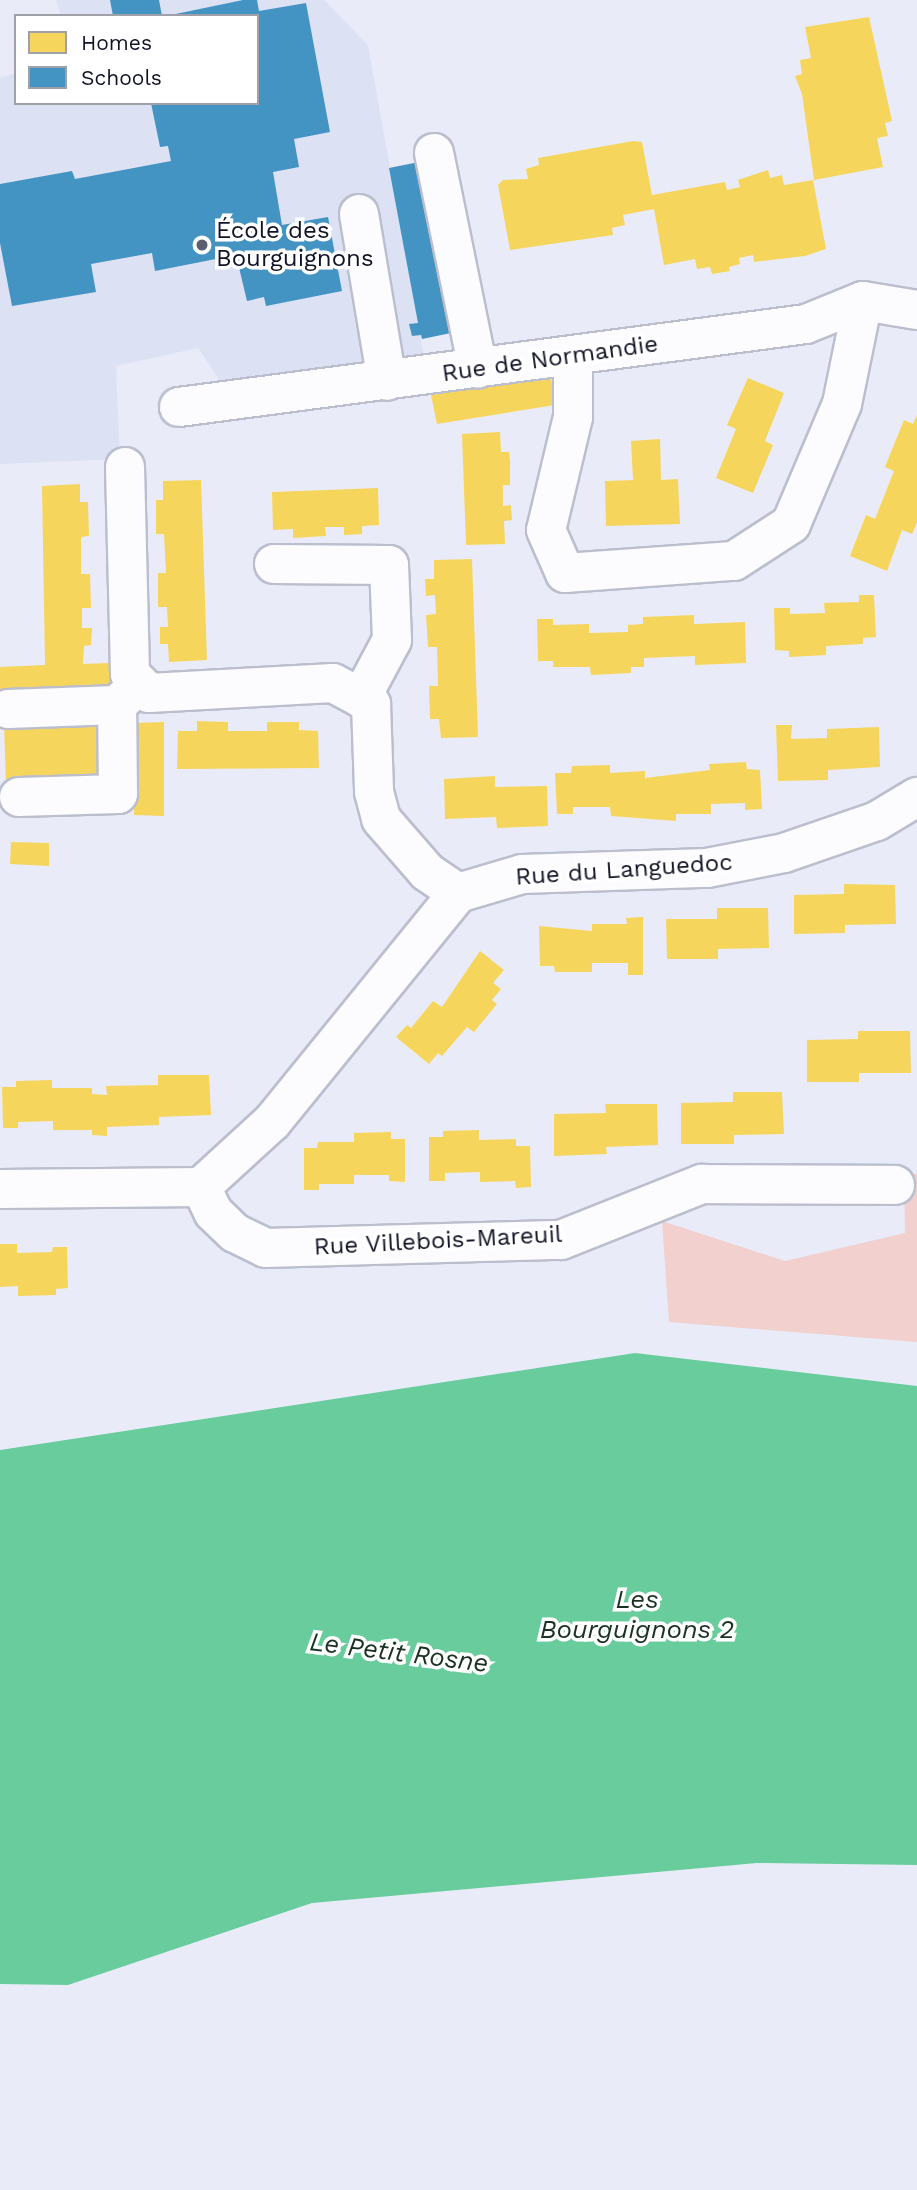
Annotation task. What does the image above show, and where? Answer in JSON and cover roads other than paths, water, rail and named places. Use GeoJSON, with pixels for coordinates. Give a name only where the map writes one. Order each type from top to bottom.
{"type":"FeatureCollection","features":[{"type":"Feature","properties":{"kind":"street"},"geometry":{"type":"LineString","coordinates":[[434,153],[478,369]]}},
{"type":"Feature","properties":{"kind":"street"},"geometry":{"type":"LineString","coordinates":[[359,214],[387,380]]}},
{"type":"Feature","properties":{"kind":"street"},"geometry":{"type":"LineString","coordinates":[[573,357],[573,417],[546,530],[565,573],[734,561],[791,524],[842,404],[863,301],[917,310]]}},
{"type":"Feature","properties":{"kind":"street","name":"Rue de Normandie"},"geometry":{"type":"LineString","coordinates":[[179,407],[573,357],[806,324],[863,301]]}},
{"type":"Feature","properties":{"kind":"street"},"geometry":{"type":"LineString","coordinates":[[19,797],[118,794],[130,674],[125,467]]}},
{"type":"Feature","properties":{"kind":"street"},"geometry":{"type":"LineString","coordinates":[[274,564],[389,565],[391,640],[360,698]]}},
{"type":"Feature","properties":{"kind":"street"},"geometry":{"type":"LineString","coordinates":[[0,1189],[201,1187],[272,1122],[458,893],[428,872],[381,820],[374,792],[371,704],[333,683],[128,694],[8,709]]}},
{"type":"Feature","properties":{"kind":"street","name":"Rue du Languedoc"},"geometry":{"type":"LineString","coordinates":[[458,893],[522,874],[707,868],[784,853],[877,821],[917,797]]}},
{"type":"Feature","properties":{"kind":"street","name":"Rue Villebois-Mareuil"},"geometry":{"type":"LineString","coordinates":[[201,1187],[213,1212],[235,1233],[266,1248],[561,1240],[702,1184],[895,1185]]}},
{"type":"Feature","properties":{"kind":"water","name":"Les Bourguignons 2"},"geometry":{"type":"Polygon","coordinates":[[[635,1353],[917,1386],[917,1865],[757,1863],[312,1903],[68,1985],[0,1984],[0,1450],[635,1353]]]}},
{"type":"Feature","properties":{"kind":"place","name":"École des Bourguignons"},"geometry":{"type":"Point","coordinates":[202,245]}},
{"type":"Feature","properties":{"kind":"water label","name":"Le Petit Rosne"},"geometry":{"type":"Point","coordinates":[399,1653]}}]}
